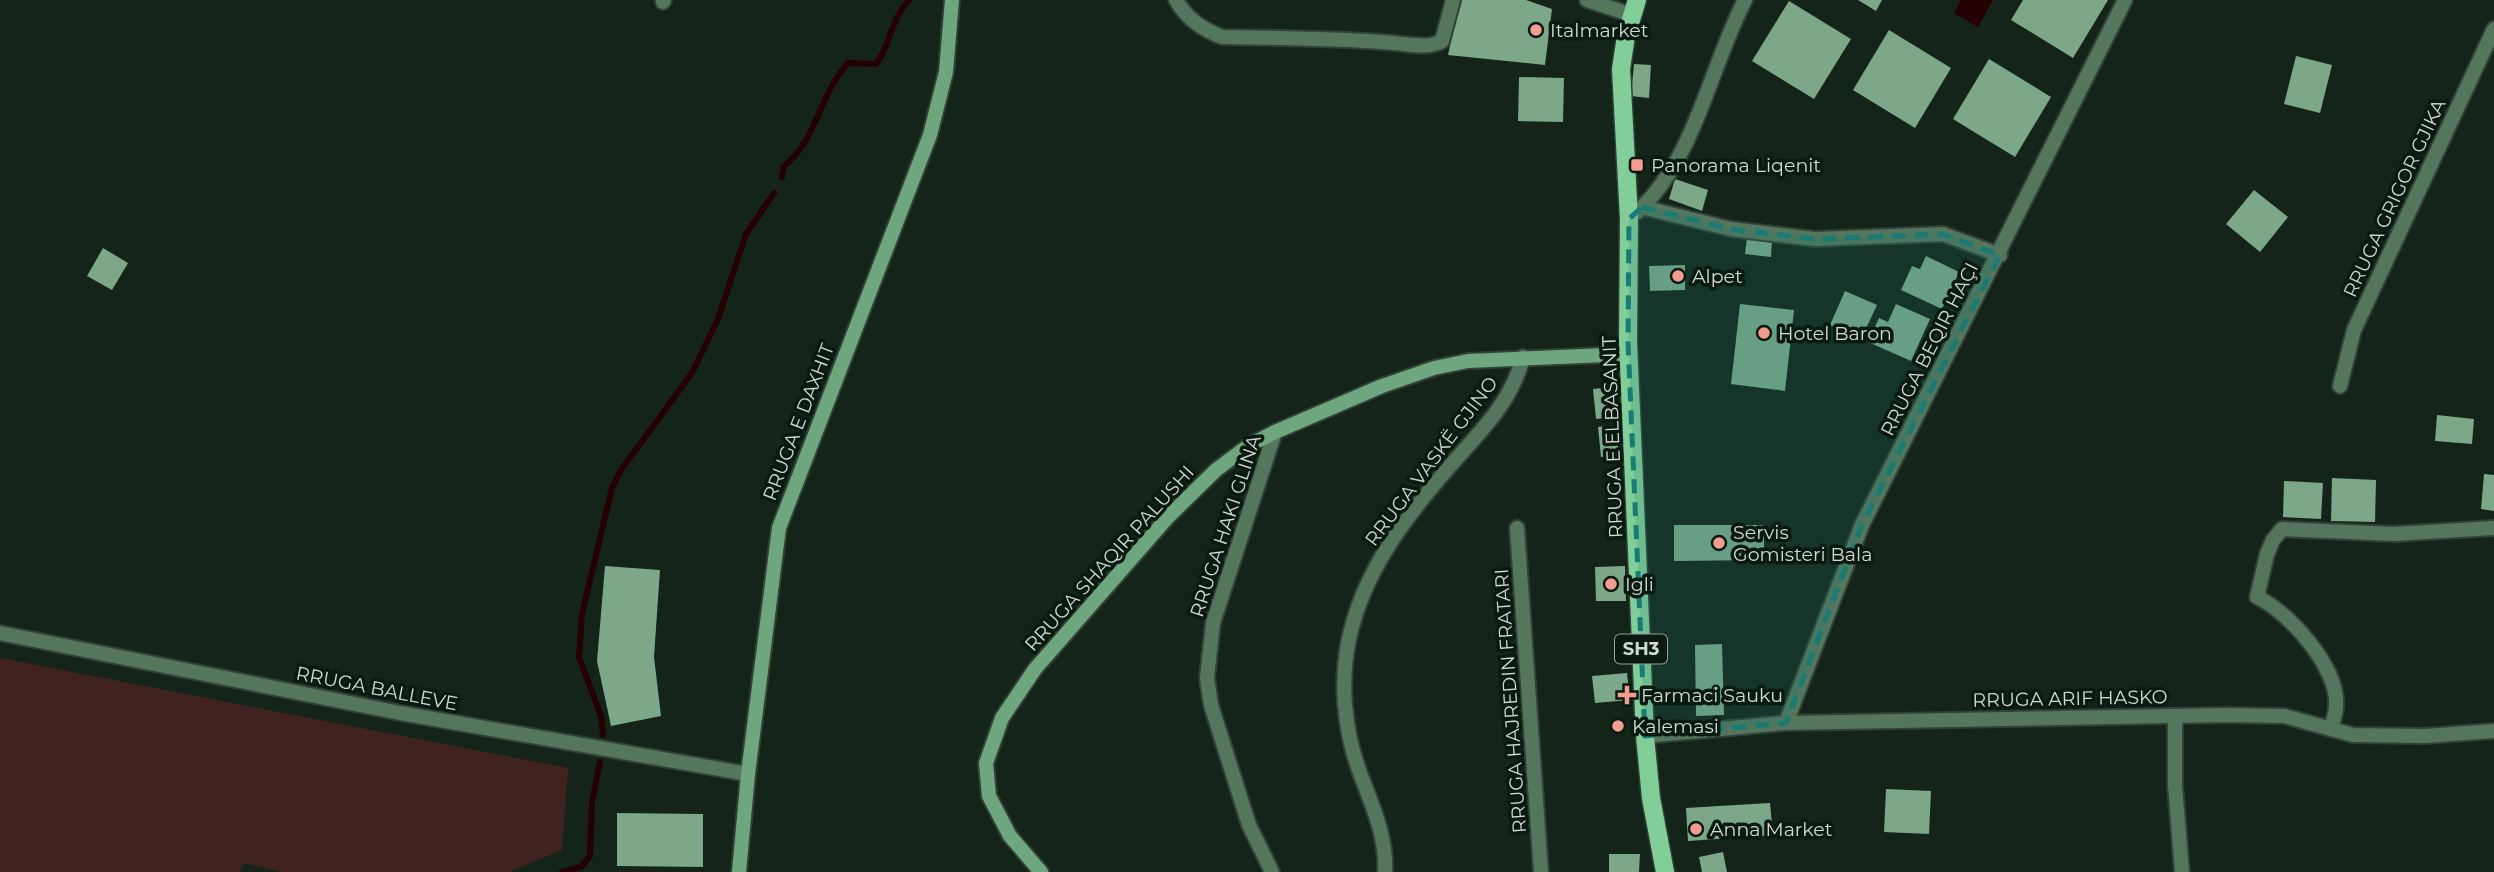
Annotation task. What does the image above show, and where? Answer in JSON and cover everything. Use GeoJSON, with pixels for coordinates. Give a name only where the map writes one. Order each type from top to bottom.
{"type":"FeatureCollection","features":[{"type":"Feature","properties":{"kind":"main road","name":"RRUGA E ELBASANIT"},"geometry":{"type":"LineString","coordinates":[[1634,7],[1621,69],[1635,213],[1629,354],[1645,736],[1651,797],[1665,872]]}},
{"type":"Feature","properties":{"kind":"street","name":"RRUGA E DAXHIT"},"geometry":{"type":"LineString","coordinates":[[739,872],[748,774],[779,527],[930,135],[946,72],[952,0]]}},
{"type":"Feature","properties":{"kind":"street"},"geometry":{"type":"LineString","coordinates":[[1176,0],[1190,20],[1204,30],[1222,37],[1437,45],[1442,41],[1453,0]]}},
{"type":"Feature","properties":{"kind":"street"},"geometry":{"type":"LineString","coordinates":[[1587,0],[1634,7]]}},
{"type":"Feature","properties":{"kind":"street"},"geometry":{"type":"LineString","coordinates":[[1635,213],[1659,190],[1693,126],[1745,0]]}},
{"type":"Feature","properties":{"kind":"street","name":"RRUGA BEQIR HAÇI"},"geometry":{"type":"LineString","coordinates":[[1786,723],[1862,525],[2000,255],[2125,0]]}},
{"type":"Feature","properties":{"kind":"street","name":"RRUGA GRIGOR GJIKA"},"geometry":{"type":"LineString","coordinates":[[2340,386],[2359,319],[2494,29]]}},
{"type":"Feature","properties":{"kind":"street"},"geometry":{"type":"LineString","coordinates":[[1635,213],[1731,229],[1815,239],[1943,234],[2000,255]]}},
{"type":"Feature","properties":{"kind":"street","name":"RRUGA SHAQIR PALUSHI"},"geometry":{"type":"LineString","coordinates":[[1041,872],[1010,836],[989,796],[986,763],[1002,718],[1035,669],[1168,517],[1216,470],[1248,446],[1275,432],[1382,386],[1434,368],[1468,361],[1523,357],[1629,354]]}},
{"type":"Feature","properties":{"kind":"street","name":"RRUGA VASKË GJINO"},"geometry":{"type":"LineString","coordinates":[[1385,872],[1378,815],[1359,769],[1346,726],[1345,677],[1349,639],[1367,584],[1385,550],[1508,396],[1523,357]]}},
{"type":"Feature","properties":{"kind":"street","name":"RRUGA HAKI GLINA"},"geometry":{"type":"LineString","coordinates":[[1272,872],[1249,825],[1211,705],[1207,678],[1213,623],[1275,432]]}},
{"type":"Feature","properties":{"kind":"street","name":"RRUGA HAJREDIN FRATARI"},"geometry":{"type":"LineString","coordinates":[[1517,528],[1541,872]]}},
{"type":"Feature","properties":{"kind":"street"},"geometry":{"type":"LineString","coordinates":[[2331,727],[2337,704],[2329,676],[2305,636],[2284,615],[2257,597],[2273,540],[2283,529],[2394,534],[2494,528]]}},
{"type":"Feature","properties":{"kind":"street","name":"RRUGA BALLEVE"},"geometry":{"type":"LineString","coordinates":[[0,633],[400,713],[748,774]]}},
{"type":"Feature","properties":{"kind":"street"},"geometry":{"type":"LineString","coordinates":[[2175,716],[2175,785],[2182,872]]}},
{"type":"Feature","properties":{"kind":"street","name":"RRUGA ARIF HASKO"},"geometry":{"type":"LineString","coordinates":[[1645,736],[1786,723],[2175,716],[2284,716],[2353,735],[2425,736],[2494,731]]}},
{"type":"Feature","properties":{"kind":"highlighted area"},"geometry":{"type":"Polygon","coordinates":[[[1642,207],[1731,229],[1815,239],[1943,234],[2000,255],[1862,525],[1786,723],[1645,736],[1628,342],[1629,219],[1642,207]]]}},
{"type":"Feature","properties":{"kind":"shaded area"},"geometry":{"type":"Polygon","coordinates":[[[1961,0],[1993,0],[1978,27],[1954,13],[1961,0]]]}},
{"type":"Feature","properties":{"kind":"shaded area"},"geometry":{"type":"Polygon","coordinates":[[[0,658],[568,768],[562,850],[509,872],[281,872],[244,863],[240,872],[0,872],[0,658]]]}},
{"type":"Feature","properties":{"kind":"building"},"geometry":{"type":"Polygon","coordinates":[[[1460,0],[1526,0],[1552,9],[1545,65],[1448,55],[1460,0]]]}},
{"type":"Feature","properties":{"kind":"building"},"geometry":{"type":"Polygon","coordinates":[[[1858,0],[1882,0],[1876,11],[1858,0]]]}},
{"type":"Feature","properties":{"kind":"building"},"geometry":{"type":"Polygon","coordinates":[[[2023,0],[2108,0],[2073,58],[2011,20],[2023,0]]]}},
{"type":"Feature","properties":{"kind":"building"},"geometry":{"type":"Polygon","coordinates":[[[1789,1],[1851,39],[1814,99],[1752,61],[1789,1]]]}},
{"type":"Feature","properties":{"kind":"building"},"geometry":{"type":"Polygon","coordinates":[[[1889,30],[1951,68],[1915,128],[1853,90],[1889,30]]]}},
{"type":"Feature","properties":{"kind":"building"},"geometry":{"type":"Polygon","coordinates":[[[2296,56],[2332,65],[2320,113],[2284,104],[2296,56]]]}},
{"type":"Feature","properties":{"kind":"building"},"geometry":{"type":"Polygon","coordinates":[[[1989,59],[2051,97],[2015,157],[1953,119],[1989,59]]]}},
{"type":"Feature","properties":{"kind":"building"},"geometry":{"type":"Polygon","coordinates":[[[1634,64],[1651,65],[1649,98],[1631,96],[1634,64]]]}},
{"type":"Feature","properties":{"kind":"building"},"geometry":{"type":"Polygon","coordinates":[[[1519,77],[1564,78],[1563,122],[1518,121],[1519,77]]]}},
{"type":"Feature","properties":{"kind":"building"},"geometry":{"type":"Polygon","coordinates":[[[1675,179],[1708,190],[1702,211],[1669,199],[1675,179]]]}},
{"type":"Feature","properties":{"kind":"building"},"geometry":{"type":"Polygon","coordinates":[[[2254,190],[2288,217],[2260,252],[2226,224],[2254,190]]]}},
{"type":"Feature","properties":{"kind":"building"},"geometry":{"type":"Polygon","coordinates":[[[1747,237],[1772,240],[1771,257],[1745,254],[1747,237]]]}},
{"type":"Feature","properties":{"kind":"building"},"geometry":{"type":"Polygon","coordinates":[[[103,248],[128,263],[112,290],[87,276],[103,248]]]}},
{"type":"Feature","properties":{"kind":"building"},"geometry":{"type":"Polygon","coordinates":[[[1926,256],[1959,272],[1942,309],[1901,290],[1912,266],[1920,269],[1926,256]]]}},
{"type":"Feature","properties":{"kind":"building"},"geometry":{"type":"Polygon","coordinates":[[[1685,265],[1685,290],[1650,291],[1649,266],[1685,265]]]}},
{"type":"Feature","properties":{"kind":"building"},"geometry":{"type":"Polygon","coordinates":[[[1845,291],[1877,305],[1861,339],[1830,325],[1845,291]]]}},
{"type":"Feature","properties":{"kind":"building","name":"Hotel Baron"},"geometry":{"type":"Polygon","coordinates":[[[1740,304],[1794,310],[1785,391],[1731,384],[1740,304]]]}},
{"type":"Feature","properties":{"kind":"building"},"geometry":{"type":"Polygon","coordinates":[[[1896,304],[1930,319],[1911,361],[1868,342],[1879,318],[1888,322],[1896,304]]]}},
{"type":"Feature","properties":{"kind":"building"},"geometry":{"type":"Polygon","coordinates":[[[1611,387],[1614,417],[1596,419],[1593,389],[1611,387]]]}},
{"type":"Feature","properties":{"kind":"building"},"geometry":{"type":"Polygon","coordinates":[[[2437,415],[2474,419],[2472,444],[2435,441],[2437,415]]]}},
{"type":"Feature","properties":{"kind":"building"},"geometry":{"type":"Polygon","coordinates":[[[1616,425],[1619,455],[1601,457],[1598,427],[1616,425]]]}},
{"type":"Feature","properties":{"kind":"building"},"geometry":{"type":"Polygon","coordinates":[[[2484,474],[2494,475],[2494,511],[2481,509],[2484,474]]]}},
{"type":"Feature","properties":{"kind":"building"},"geometry":{"type":"Polygon","coordinates":[[[2332,478],[2376,480],[2375,522],[2331,521],[2332,478]]]}},
{"type":"Feature","properties":{"kind":"building"},"geometry":{"type":"Polygon","coordinates":[[[2284,481],[2323,483],[2321,519],[2283,517],[2284,481]]]}},
{"type":"Feature","properties":{"kind":"building","name":"Servis Gomisteri Bala"},"geometry":{"type":"Polygon","coordinates":[[[1674,525],[1764,525],[1764,560],[1674,561],[1674,525]]]}},
{"type":"Feature","properties":{"kind":"building"},"geometry":{"type":"Polygon","coordinates":[[[605,566],[660,570],[654,657],[661,716],[611,726],[597,661],[605,566]]]}},
{"type":"Feature","properties":{"kind":"building","name":"Igli"},"geometry":{"type":"Polygon","coordinates":[[[1625,566],[1626,601],[1596,601],[1595,567],[1625,566]]]}},
{"type":"Feature","properties":{"kind":"building"},"geometry":{"type":"Polygon","coordinates":[[[1722,644],[1724,715],[1696,716],[1695,645],[1722,644]]]}},
{"type":"Feature","properties":{"kind":"building"},"geometry":{"type":"Polygon","coordinates":[[[1627,673],[1630,700],[1595,703],[1592,676],[1627,673]]]}},
{"type":"Feature","properties":{"kind":"building"},"geometry":{"type":"Polygon","coordinates":[[[1886,789],[1931,791],[1929,834],[1884,832],[1886,789]]]}},
{"type":"Feature","properties":{"kind":"building"},"geometry":{"type":"Polygon","coordinates":[[[1770,803],[1773,835],[1688,841],[1686,808],[1770,803]]]}},
{"type":"Feature","properties":{"kind":"building"},"geometry":{"type":"Polygon","coordinates":[[[617,813],[703,814],[703,867],[617,866],[617,813]]]}},
{"type":"Feature","properties":{"kind":"building"},"geometry":{"type":"Polygon","coordinates":[[[1723,852],[1727,872],[1702,872],[1699,857],[1723,852]]]}},
{"type":"Feature","properties":{"kind":"building"},"geometry":{"type":"Polygon","coordinates":[[[1609,854],[1640,854],[1639,872],[1609,872],[1609,854]]]}},
{"type":"Feature","properties":{"kind":"waterway"},"geometry":{"type":"LineString","coordinates":[[782,177],[784,166],[804,143],[838,76],[848,63],[876,64],[897,17],[909,0]]}},
{"type":"Feature","properties":{"kind":"waterway"},"geometry":{"type":"LineString","coordinates":[[603,735],[601,716],[579,657],[582,614],[612,488],[621,470],[692,373],[718,319],[746,234],[774,193]]}},
{"type":"Feature","properties":{"kind":"waterway"},"geometry":{"type":"LineString","coordinates":[[562,872],[581,867],[590,856],[592,802],[600,762]]}},
{"type":"Feature","properties":{"kind":"place","name":"Italmarket"},"geometry":{"type":"Point","coordinates":[1536,30]}},
{"type":"Feature","properties":{"kind":"place","name":"Panorama Liqenit"},"geometry":{"type":"Point","coordinates":[1637,165]}},
{"type":"Feature","properties":{"kind":"place","name":"Alpet"},"geometry":{"type":"Point","coordinates":[1678,276]}},
{"type":"Feature","properties":{"kind":"place","name":"Hotel Baron"},"geometry":{"type":"Point","coordinates":[1764,333]}},
{"type":"Feature","properties":{"kind":"place","name":"Servis Gomisteri Bala"},"geometry":{"type":"Point","coordinates":[1719,543]}},
{"type":"Feature","properties":{"kind":"place","name":"Igli"},"geometry":{"type":"Point","coordinates":[1611,584]}},
{"type":"Feature","properties":{"kind":"place","name":"Farmaci Sauku"},"geometry":{"type":"Point","coordinates":[1627,695]}},
{"type":"Feature","properties":{"kind":"place","name":"Kalemasi"},"geometry":{"type":"Point","coordinates":[1618,726]}},
{"type":"Feature","properties":{"kind":"place","name":"Anna Market"},"geometry":{"type":"Point","coordinates":[1696,829]}}]}
